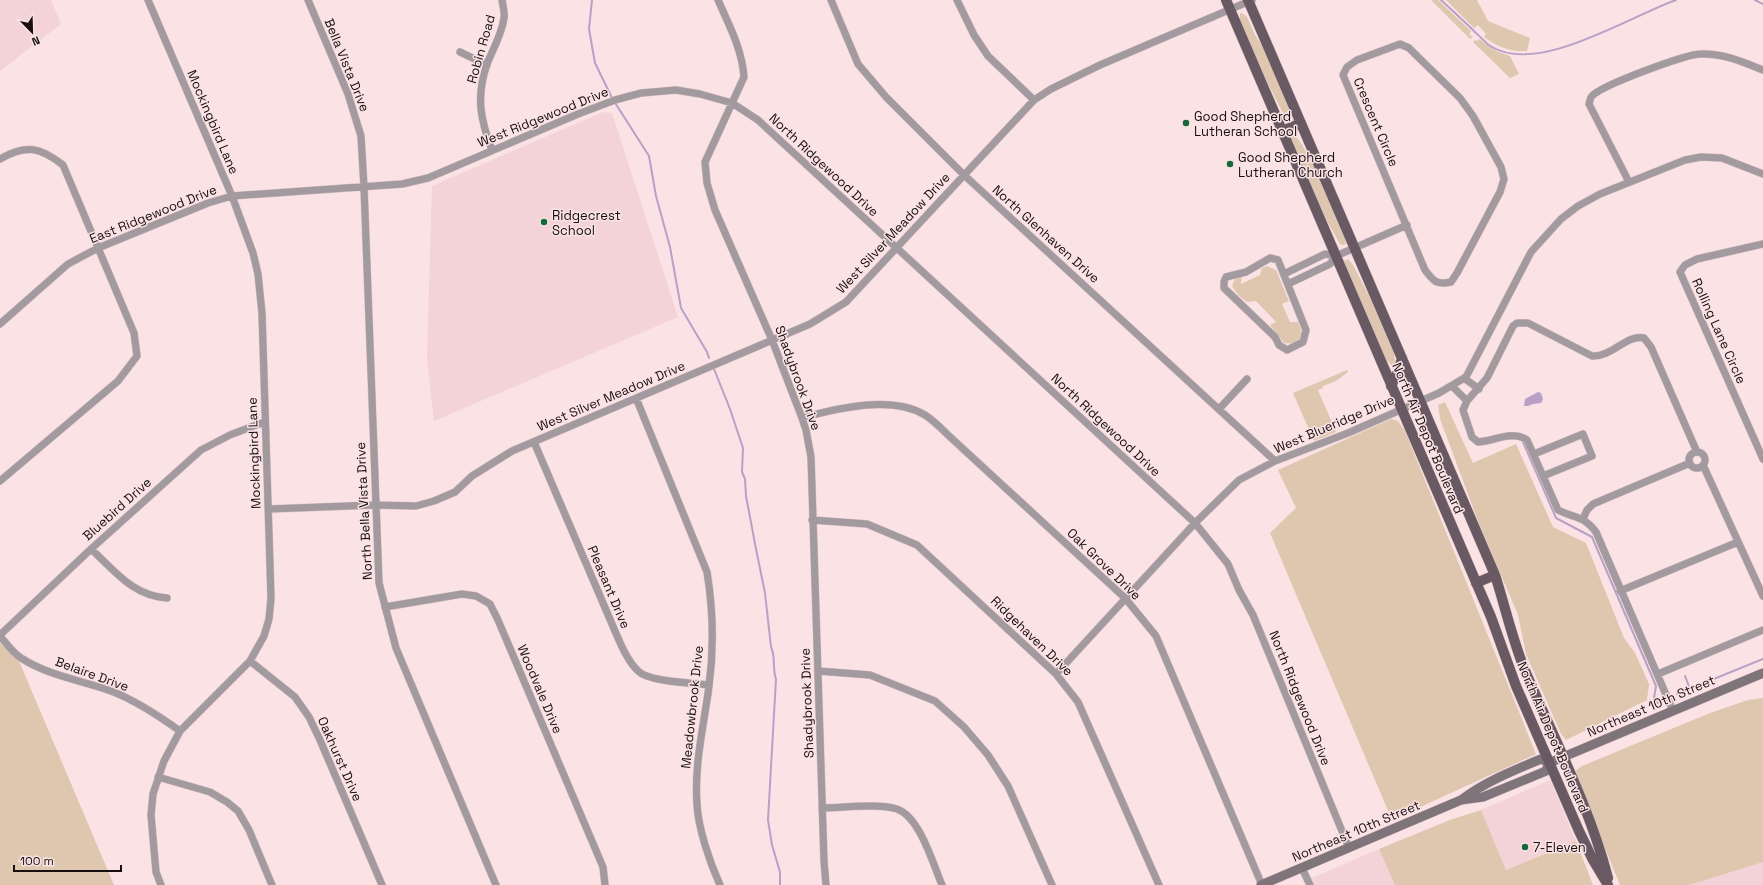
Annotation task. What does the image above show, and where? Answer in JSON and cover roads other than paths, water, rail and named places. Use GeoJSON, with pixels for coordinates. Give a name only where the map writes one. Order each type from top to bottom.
{"type":"FeatureCollection","features":[{"type":"Feature","properties":{"kind":"main road","name":"North Air Depot Boulevard"},"geometry":{"type":"LineString","coordinates":[[1250,0],[1301,123],[1495,575],[1519,655],[1594,834],[1602,856],[1609,885]]}},
{"type":"Feature","properties":{"kind":"main road","name":"North Air Depot Boulevard"},"geometry":{"type":"LineString","coordinates":[[1228,5],[1497,632],[1516,686],[1588,850],[1609,885]]}},
{"type":"Feature","properties":{"kind":"main road"},"geometry":{"type":"LineString","coordinates":[[1282,131],[1301,123]]}},
{"type":"Feature","properties":{"kind":"main road"},"geometry":{"type":"LineString","coordinates":[[1391,386],[1398,372],[1402,358]]}},
{"type":"Feature","properties":{"kind":"main road"},"geometry":{"type":"LineString","coordinates":[[1476,583],[1495,575]]}},
{"type":"Feature","properties":{"kind":"main road","name":"Northeast 10th Street"},"geometry":{"type":"LineString","coordinates":[[1460,800],[1483,797],[1495,793],[1546,771],[1550,763],[1763,673]]}},
{"type":"Feature","properties":{"kind":"main road","name":"Northeast 10th Street"},"geometry":{"type":"LineString","coordinates":[[1262,885],[1460,800],[1478,787],[1541,759],[1550,763]]}},
{"type":"Feature","properties":{"kind":"street","name":"Mockingbird Lane"},"geometry":{"type":"LineString","coordinates":[[148,0],[232,196],[253,252],[258,274],[262,313],[264,422],[271,598],[269,619],[264,636],[250,661],[180,731],[164,761],[153,794],[151,816],[156,872],[161,885]]}},
{"type":"Feature","properties":{"kind":"street","name":"Bella Vista Drive"},"geometry":{"type":"LineString","coordinates":[[308,0],[350,101],[361,136],[364,187]]}},
{"type":"Feature","properties":{"kind":"street","name":"Robin Road"},"geometry":{"type":"LineString","coordinates":[[492,150],[480,111],[481,93],[487,65],[500,35],[505,17],[502,0]]}},
{"type":"Feature","properties":{"kind":"street","name":"Shadybrook Drive"},"geometry":{"type":"LineString","coordinates":[[718,0],[738,46],[743,62],[744,77],[706,162],[707,183],[715,210],[772,340],[802,418],[806,430],[810,457],[826,885]]}},
{"type":"Feature","properties":{"kind":"street","name":"North Glenhaven Drive"},"geometry":{"type":"LineString","coordinates":[[831,0],[858,64],[886,97],[964,175],[1275,461]]}},
{"type":"Feature","properties":{"kind":"street"},"geometry":{"type":"LineString","coordinates":[[957,0],[974,36],[988,56],[1034,100]]}},
{"type":"Feature","properties":{"kind":"street","name":"West Silver Meadow Drive"},"geometry":{"type":"LineString","coordinates":[[268,509],[375,505],[416,506],[434,501],[455,492],[472,476],[492,462],[512,451],[810,324],[846,302],[1034,100],[1051,89],[1100,65],[1228,5],[1250,0]]}},
{"type":"Feature","properties":{"kind":"street","name":"Crescent Circle"},"geometry":{"type":"LineString","coordinates":[[1400,44],[1408,48],[1417,56],[1460,98],[1474,116],[1501,167],[1504,180],[1500,192],[1451,282],[1441,284],[1432,280],[1425,270],[1407,225],[1343,75],[1347,67],[1357,60],[1400,44]]}},
{"type":"Feature","properties":{"kind":"street"},"geometry":{"type":"LineString","coordinates":[[460,52],[487,65]]}},
{"type":"Feature","properties":{"kind":"street"},"geometry":{"type":"LineString","coordinates":[[1629,182],[1588,104],[1592,96],[1601,90],[1680,58],[1700,54],[1719,55],[1738,60],[1763,70]]}},
{"type":"Feature","properties":{"kind":"street","name":"West Ridgewood Drive"},"geometry":{"type":"LineString","coordinates":[[364,187],[402,184],[428,178],[492,150],[608,103],[641,93],[676,90],[700,94],[732,103]]}},
{"type":"Feature","properties":{"kind":"street","name":"North Ridgewood Drive"},"geometry":{"type":"LineString","coordinates":[[732,103],[758,120],[1195,523],[1228,564],[1239,590],[1253,615],[1349,848]]}},
{"type":"Feature","properties":{"kind":"street"},"geometry":{"type":"LineString","coordinates":[[0,159],[22,149],[38,150],[52,157],[63,165],[134,333],[137,356],[118,381],[0,481]]}},
{"type":"Feature","properties":{"kind":"street","name":"West Blueridge Drive"},"geometry":{"type":"LineString","coordinates":[[1056,674],[1195,523],[1239,480],[1275,461],[1348,433],[1452,386],[1464,378],[1477,358],[1531,252],[1561,219],[1578,206],[1600,194],[1629,182],[1685,160],[1701,157],[1722,158],[1763,174]]}},
{"type":"Feature","properties":{"kind":"street","name":"East Ridgewood Drive"},"geometry":{"type":"LineString","coordinates":[[0,324],[68,264],[98,248],[208,204],[232,196],[364,187]]}},
{"type":"Feature","properties":{"kind":"street","name":"North Bella Vista Drive"},"geometry":{"type":"LineString","coordinates":[[364,187],[379,583],[396,648],[496,885]]}},
{"type":"Feature","properties":{"kind":"street"},"geometry":{"type":"LineString","coordinates":[[1288,284],[1330,264],[1336,256],[1407,225]]}},
{"type":"Feature","properties":{"kind":"street","name":"Rolling Lane Circle"},"geometry":{"type":"LineString","coordinates":[[1763,244],[1697,259],[1685,265],[1680,272],[1763,459]]}},
{"type":"Feature","properties":{"kind":"street"},"geometry":{"type":"LineString","coordinates":[[1284,274],[1325,254],[1336,256]]}},
{"type":"Feature","properties":{"kind":"street"},"geometry":{"type":"LineString","coordinates":[[1270,258],[1278,260],[1284,274],[1292,298],[1306,330],[1303,342],[1287,350],[1279,345],[1275,337],[1224,288],[1226,277],[1246,272],[1270,258]]}},
{"type":"Feature","properties":{"kind":"street"},"geometry":{"type":"LineString","coordinates":[[1673,711],[1658,674],[1620,591],[1596,532],[1583,518],[1566,514],[1558,510],[1527,440],[1521,436],[1510,436],[1478,442],[1472,437],[1463,410],[1467,401],[1487,378],[1513,326],[1517,323],[1528,322],[1592,356],[1604,355],[1630,340],[1644,338],[1653,352],[1697,452],[1701,453],[1704,457],[1703,465],[1763,596]]}},
{"type":"Feature","properties":{"kind":"street"},"geometry":{"type":"LineString","coordinates":[[1464,378],[1479,389]]}},
{"type":"Feature","properties":{"kind":"street"},"geometry":{"type":"LineString","coordinates":[[1219,409],[1247,379]]}},
{"type":"Feature","properties":{"kind":"street"},"geometry":{"type":"LineString","coordinates":[[1452,386],[1467,401]]}},
{"type":"Feature","properties":{"kind":"street","name":"Meadowbrook Drive"},"geometry":{"type":"LineString","coordinates":[[636,398],[707,572],[711,596],[712,654],[698,765],[696,805],[704,840],[720,885]]}},
{"type":"Feature","properties":{"kind":"street","name":"Oak Grove Drive"},"geometry":{"type":"LineString","coordinates":[[802,418],[830,410],[889,405],[906,408],[924,415],[948,435],[1125,598],[1156,636],[1262,885]]}},
{"type":"Feature","properties":{"kind":"street","name":"Bluebird Drive"},"geometry":{"type":"LineString","coordinates":[[0,635],[91,549],[202,450],[230,435],[264,422]]}},
{"type":"Feature","properties":{"kind":"street"},"geometry":{"type":"LineString","coordinates":[[1534,454],[1583,434],[1592,456],[1543,476]]}},
{"type":"Feature","properties":{"kind":"street","name":"Pleasant Drive"},"geometry":{"type":"LineString","coordinates":[[534,442],[628,658],[639,672],[652,678],[709,685]]}},
{"type":"Feature","properties":{"kind":"street"},"geometry":{"type":"LineString","coordinates":[[1690,463],[1690,456],[1697,452]]}},
{"type":"Feature","properties":{"kind":"street"},"geometry":{"type":"LineString","coordinates":[[1690,463],[1697,467],[1703,465]]}},
{"type":"Feature","properties":{"kind":"street"},"geometry":{"type":"LineString","coordinates":[[1583,518],[1587,510],[1593,504],[1690,463]]}},
{"type":"Feature","properties":{"kind":"street","name":"Ridgehaven Drive"},"geometry":{"type":"LineString","coordinates":[[812,520],[867,524],[917,545],[1056,674],[1078,702],[1158,885]]}},
{"type":"Feature","properties":{"kind":"street"},"geometry":{"type":"LineString","coordinates":[[1620,591],[1738,542]]}},
{"type":"Feature","properties":{"kind":"street"},"geometry":{"type":"LineString","coordinates":[[91,549],[136,590],[154,597],[168,598]]}},
{"type":"Feature","properties":{"kind":"street","name":"Woodvale Drive"},"geometry":{"type":"LineString","coordinates":[[385,607],[462,594],[476,596],[490,604],[603,867],[605,885]]}},
{"type":"Feature","properties":{"kind":"street"},"geometry":{"type":"LineString","coordinates":[[1658,674],[1763,630]]}},
{"type":"Feature","properties":{"kind":"street","name":"Belaire Drive"},"geometry":{"type":"LineString","coordinates":[[0,635],[20,658],[75,681],[112,691],[156,714],[180,731]]}},
{"type":"Feature","properties":{"kind":"street","name":"Oakhurst Drive"},"geometry":{"type":"LineString","coordinates":[[250,661],[296,697],[309,717],[382,885]]}},
{"type":"Feature","properties":{"kind":"street"},"geometry":{"type":"LineString","coordinates":[[818,671],[870,675],[935,701],[964,727],[988,755],[1008,786],[1052,885]]}},
{"type":"Feature","properties":{"kind":"street"},"geometry":{"type":"LineString","coordinates":[[158,777],[210,792],[227,802],[238,811],[249,830],[272,885]]}},
{"type":"Feature","properties":{"kind":"street"},"geometry":{"type":"LineString","coordinates":[[822,808],[884,807],[898,810],[910,818],[921,835],[942,885]]}},
{"type":"Feature","properties":{"kind":"street"},"geometry":{"type":"LineString","coordinates":[[1302,868],[1310,885]]}},
{"type":"Feature","properties":{"kind":"waterway"},"geometry":{"type":"LineString","coordinates":[[592,0],[589,29],[595,63],[612,98],[649,156],[656,196],[670,247],[681,308],[709,358]]}},
{"type":"Feature","properties":{"kind":"waterway"},"geometry":{"type":"LineString","coordinates":[[1441,0],[1492,47],[1512,54],[1534,54],[1559,49],[1584,40],[1676,0]]}},
{"type":"Feature","properties":{"kind":"waterway"},"geometry":{"type":"LineString","coordinates":[[1755,0],[1763,4]]}},
{"type":"Feature","properties":{"kind":"waterway"},"geometry":{"type":"LineString","coordinates":[[714,369],[730,409],[743,448],[742,472],[745,479],[746,496],[765,593],[773,655],[776,679],[768,820],[772,845],[780,872],[780,885]]}},
{"type":"Feature","properties":{"kind":"waterway"},"geometry":{"type":"LineString","coordinates":[[1523,442],[1556,518],[1592,537],[1656,686],[1654,698],[1657,703],[1659,702]]}},
{"type":"Feature","properties":{"kind":"waterway"},"geometry":{"type":"LineString","coordinates":[[1677,694],[1763,659]]}},
{"type":"Feature","properties":{"kind":"waterway"},"geometry":{"type":"LineString","coordinates":[[1685,676],[1690,689]]}},
{"type":"Feature","properties":{"kind":"place","name":"Good Shepherd Lutheran School"},"geometry":{"type":"Point","coordinates":[1186,123]}},
{"type":"Feature","properties":{"kind":"place","name":"Good Shepherd Lutheran Church"},"geometry":{"type":"Point","coordinates":[1230,164]}},
{"type":"Feature","properties":{"kind":"place","name":"Ridgecrest School"},"geometry":{"type":"Point","coordinates":[544,222]}},
{"type":"Feature","properties":{"kind":"place","name":"7-Eleven"},"geometry":{"type":"Point","coordinates":[1525,847]}}]}
